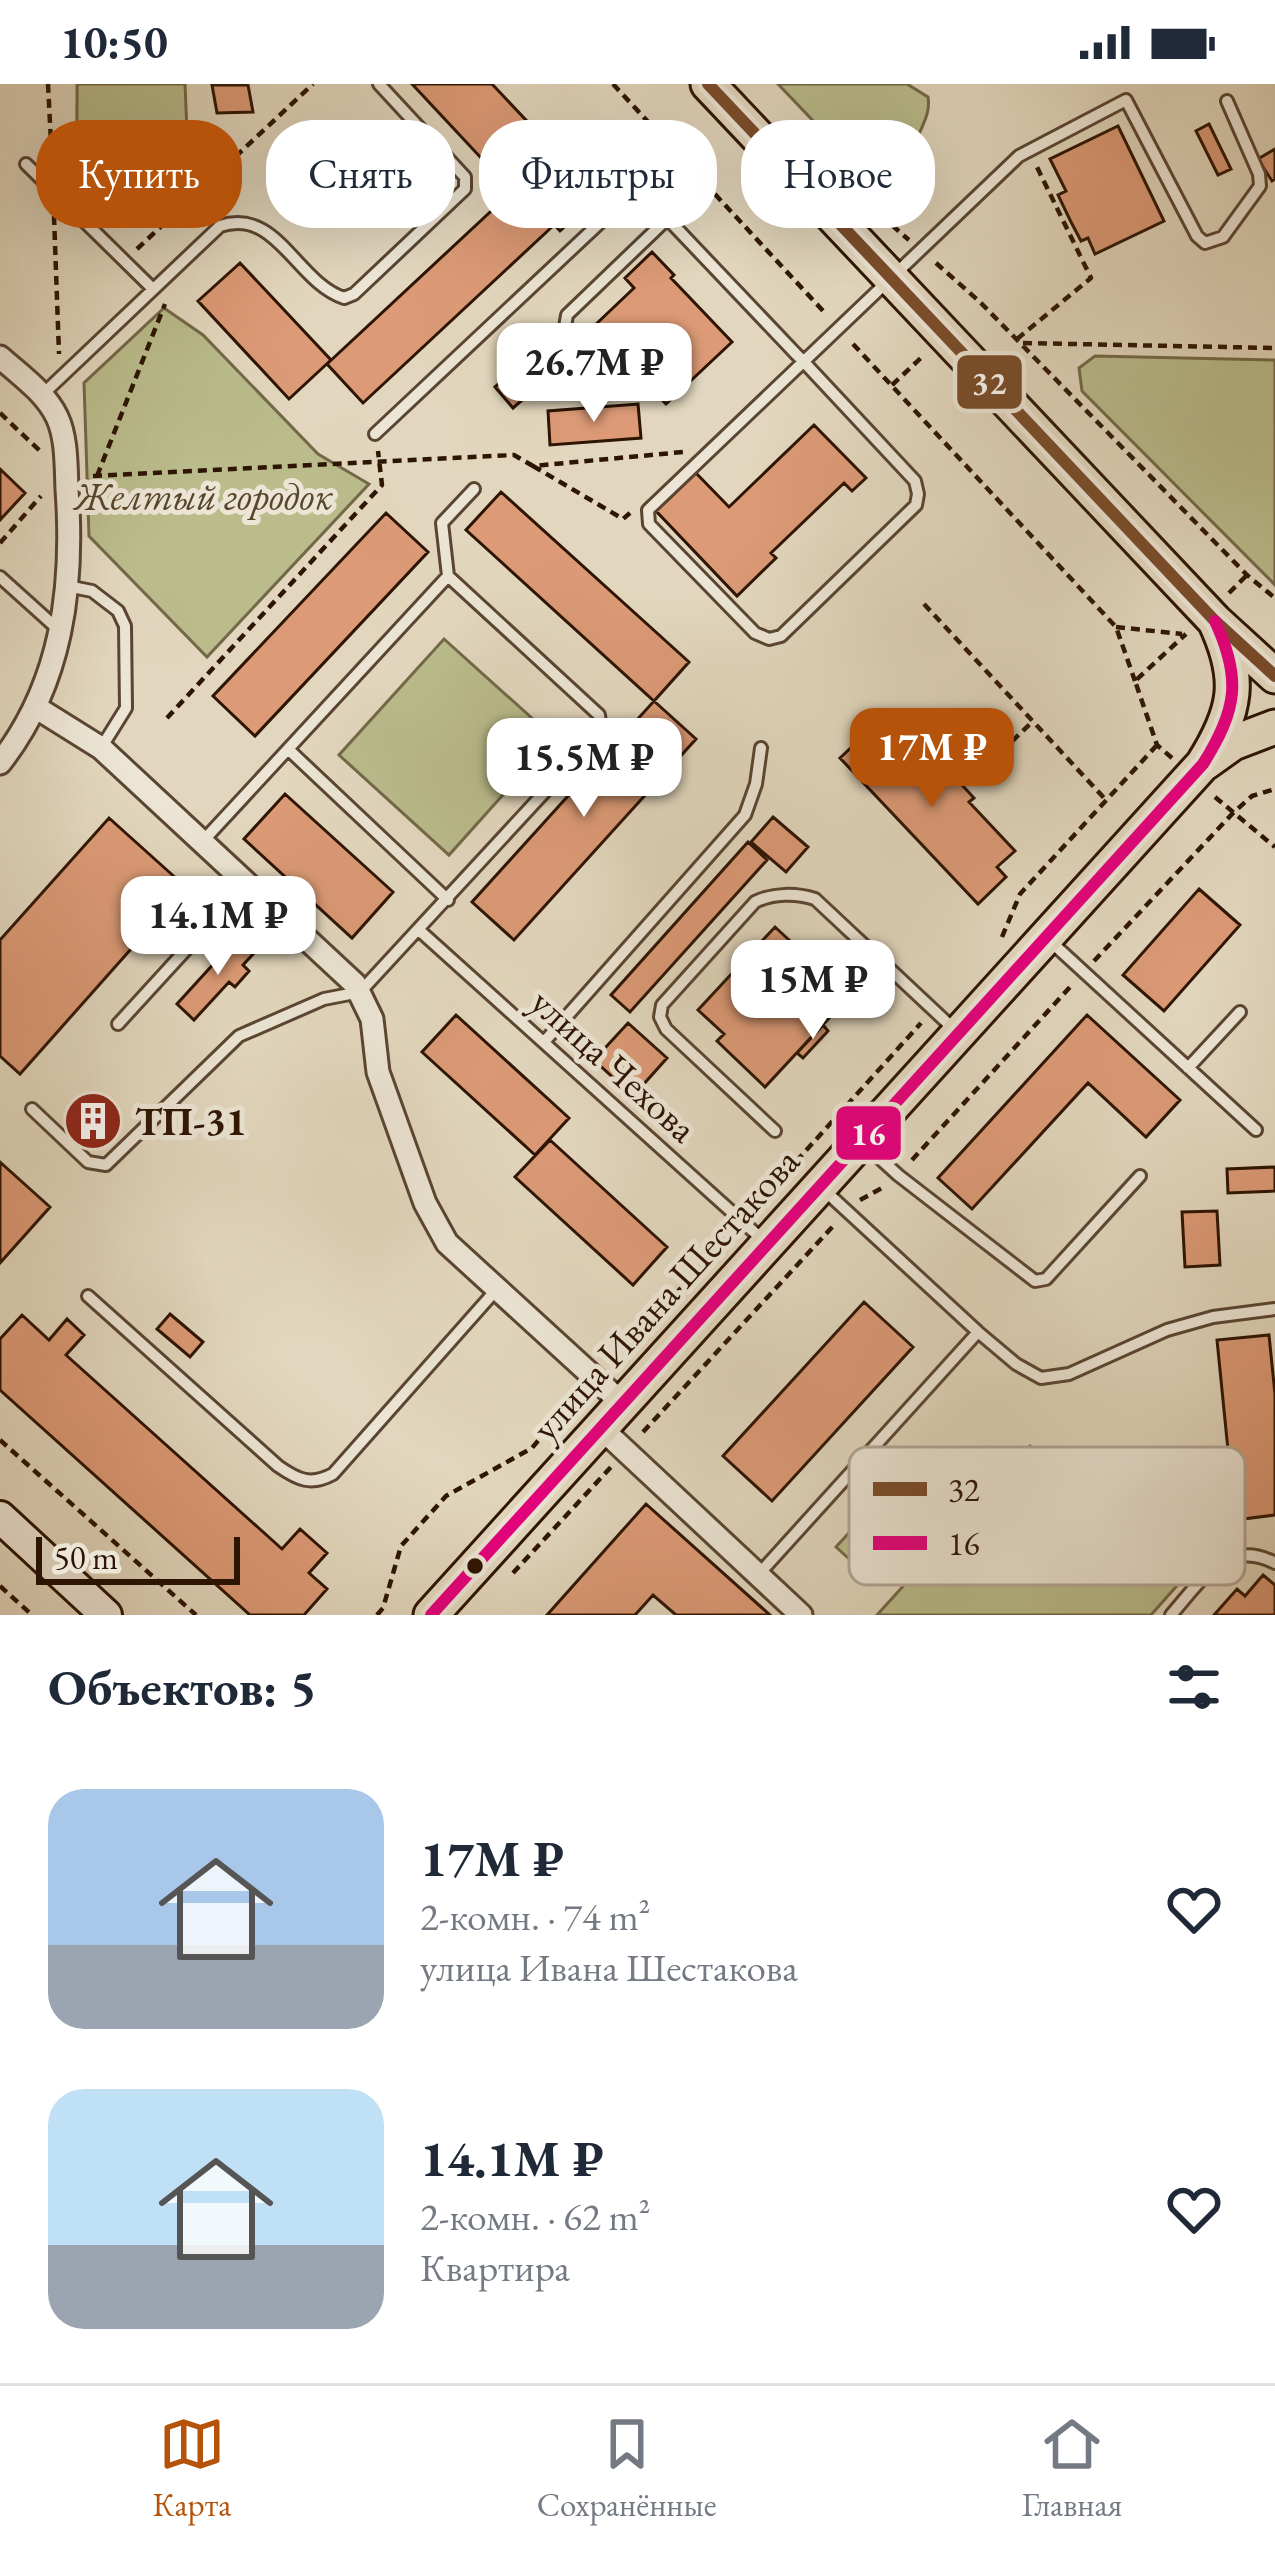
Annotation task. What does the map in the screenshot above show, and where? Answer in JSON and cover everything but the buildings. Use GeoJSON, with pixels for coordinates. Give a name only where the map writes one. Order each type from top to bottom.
{"type":"FeatureCollection","features":[{"type":"Feature","properties":{"kind":"main road"},"geometry":{"type":"LineString","coordinates":[[708,84],[890,277],[1222,607],[1275,676]]}},
{"type":"Feature","properties":{"kind":"main road"},"geometry":{"type":"LineString","coordinates":[[1188,761],[1232,703],[1222,607]]}},
{"type":"Feature","properties":{"kind":"main road"},"geometry":{"type":"LineString","coordinates":[[1188,761],[1275,727]]}},
{"type":"Feature","properties":{"kind":"main road","name":"улица Ивана Шестакова"},"geometry":{"type":"LineString","coordinates":[[430,1615],[611,1415],[754,1232],[819,1186],[1047,938],[1188,761]]}},
{"type":"Feature","properties":{"kind":"main road"},"geometry":{"type":"LineString","coordinates":[[0,1517],[106,1615]]}},
{"type":"Feature","properties":{"kind":"street"},"geometry":{"type":"LineString","coordinates":[[0,357],[42,395],[62,430],[70,542],[60,632],[37,708],[0,763]]}},
{"type":"Feature","properties":{"kind":"street"},"geometry":{"type":"LineString","coordinates":[[37,708],[101,748],[348,976],[372,1018],[378,1072],[425,1203],[447,1243],[594,1378],[626,1451],[801,1615]]}},
{"type":"Feature","properties":{"kind":"lane"},"geometry":{"type":"LineString","coordinates":[[42,395],[220,226],[235,220],[263,227],[323,289],[344,298],[354,294],[465,189],[465,177],[379,84]]}},
{"type":"Feature","properties":{"kind":"lane"},"geometry":{"type":"LineString","coordinates":[[676,228],[802,361],[915,481],[918,494],[916,505],[781,636],[769,639],[754,632],[649,524],[649,510],[802,361],[890,277],[1028,149],[1126,100],[1186,220],[1196,236],[1214,243],[1260,186],[1227,101]]}},
{"type":"Feature","properties":{"kind":"lane"},"geometry":{"type":"LineString","coordinates":[[26,164],[36,174]]}},
{"type":"Feature","properties":{"kind":"lane"},"geometry":{"type":"LineString","coordinates":[[91,228],[153,289]]}},
{"type":"Feature","properties":{"kind":"lane"},"geometry":{"type":"LineString","coordinates":[[376,434],[595,228]]}},
{"type":"Feature","properties":{"kind":"lane"},"geometry":{"type":"LineString","coordinates":[[614,387],[564,333],[562,324],[659,228]]}},
{"type":"Feature","properties":{"kind":"lane"},"geometry":{"type":"LineString","coordinates":[[32,1108],[88,1162],[106,1165],[239,1036],[324,999],[360,992],[601,731],[599,715],[448,576],[442,523],[474,489]]}},
{"type":"Feature","properties":{"kind":"lane"},"geometry":{"type":"LineString","coordinates":[[203,842],[448,576]]}},
{"type":"Feature","properties":{"kind":"lane"},"geometry":{"type":"LineString","coordinates":[[0,577],[60,632]]}},
{"type":"Feature","properties":{"kind":"lane"},"geometry":{"type":"LineString","coordinates":[[67,586],[92,591],[118,611],[125,626],[126,708],[101,748]]}},
{"type":"Feature","properties":{"kind":"lane"},"geometry":{"type":"LineString","coordinates":[[544,1042],[745,815],[761,748]]}},
{"type":"Feature","properties":{"kind":"lane"},"geometry":{"type":"LineString","coordinates":[[289,750],[448,900]]}},
{"type":"Feature","properties":{"kind":"lane"},"geometry":{"type":"LineString","coordinates":[[118,1024],[247,883]]}},
{"type":"Feature","properties":{"kind":"lane"},"geometry":{"type":"LineString","coordinates":[[775,1131],[666,1029],[660,1017],[662,1005],[755,902],[767,896],[815,899],[960,1034]]}},
{"type":"Feature","properties":{"kind":"lane","name":"улица Чехова"},"geometry":{"type":"LineString","coordinates":[[420,931],[754,1232]]}},
{"type":"Feature","properties":{"kind":"lane"},"geometry":{"type":"LineString","coordinates":[[1047,938],[1256,1130]]}},
{"type":"Feature","properties":{"kind":"lane"},"geometry":{"type":"LineString","coordinates":[[1188,1068],[1240,1012]]}},
{"type":"Feature","properties":{"kind":"lane"},"geometry":{"type":"LineString","coordinates":[[861,1140],[898,1175],[1035,1281],[1046,1279],[1140,1176]]}},
{"type":"Feature","properties":{"kind":"lane"},"geometry":{"type":"LineString","coordinates":[[819,1186],[1028,1373],[1052,1379],[1167,1330],[1213,1317],[1275,1309]]}},
{"type":"Feature","properties":{"kind":"lane"},"geometry":{"type":"LineString","coordinates":[[88,1296],[278,1466],[306,1482],[320,1481],[342,1465],[496,1290]]}},
{"type":"Feature","properties":{"kind":"lane"},"geometry":{"type":"LineString","coordinates":[[874,1447],[978,1332]]}},
{"type":"Feature","properties":{"kind":"lane"},"geometry":{"type":"LineString","coordinates":[[758,1575],[849,1474]]}},
{"type":"Feature","properties":{"kind":"lane"},"geometry":{"type":"LineString","coordinates":[[1245,1556],[1261,1556],[1275,1563]]}},
{"type":"Feature","properties":{"kind":"lane"},"geometry":{"type":"LineString","coordinates":[[1171,1615],[1197,1585]]}},
{"type":"Feature","properties":{"kind":"path"},"geometry":{"type":"LineString","coordinates":[[48,84],[50,120]]}},
{"type":"Feature","properties":{"kind":"path"},"geometry":{"type":"LineString","coordinates":[[124,261],[313,84]]}},
{"type":"Feature","properties":{"kind":"path"},"geometry":{"type":"LineString","coordinates":[[613,84],[1116,627],[1156,745],[1188,761]]}},
{"type":"Feature","properties":{"kind":"path"},"geometry":{"type":"LineString","coordinates":[[1020,341],[1091,278],[1058,202],[1028,149]]}},
{"type":"Feature","properties":{"kind":"path"},"geometry":{"type":"LineString","coordinates":[[54,228],[60,378]]}},
{"type":"Feature","properties":{"kind":"path"},"geometry":{"type":"LineString","coordinates":[[895,228],[1020,341],[1247,575],[1275,598]]}},
{"type":"Feature","properties":{"kind":"path"},"geometry":{"type":"LineString","coordinates":[[153,289],[166,305],[97,476],[514,455],[623,519],[638,506]]}},
{"type":"Feature","properties":{"kind":"path"},"geometry":{"type":"LineString","coordinates":[[1020,341],[1275,348]]}},
{"type":"Feature","properties":{"kind":"path"},"geometry":{"type":"LineString","coordinates":[[0,413],[41,452]]}},
{"type":"Feature","properties":{"kind":"path"},"geometry":{"type":"LineString","coordinates":[[167,718],[382,485],[376,434]]}},
{"type":"Feature","properties":{"kind":"path"},"geometry":{"type":"LineString","coordinates":[[533,466],[694,451],[680,465]]}},
{"type":"Feature","properties":{"kind":"path"},"geometry":{"type":"LineString","coordinates":[[0,543],[46,490]]}},
{"type":"Feature","properties":{"kind":"path"},"geometry":{"type":"LineString","coordinates":[[1222,607],[1247,575]]}},
{"type":"Feature","properties":{"kind":"path"},"geometry":{"type":"LineString","coordinates":[[924,604],[1106,800]]}},
{"type":"Feature","properties":{"kind":"path"},"geometry":{"type":"LineString","coordinates":[[1116,627],[1186,634],[1135,681]]}},
{"type":"Feature","properties":{"kind":"path"},"geometry":{"type":"LineString","coordinates":[[969,783],[1033,721]]}},
{"type":"Feature","properties":{"kind":"path"},"geometry":{"type":"LineString","coordinates":[[997,951],[1020,894],[1156,745]]}},
{"type":"Feature","properties":{"kind":"path"},"geometry":{"type":"LineString","coordinates":[[506,1581],[847,1212],[898,1175],[1233,813],[1252,796],[1275,789]]}},
{"type":"Feature","properties":{"kind":"path"},"geometry":{"type":"LineString","coordinates":[[1215,797],[1275,847]]}},
{"type":"Feature","properties":{"kind":"path"},"geometry":{"type":"LineString","coordinates":[[377,1615],[401,1546],[446,1496],[532,1448],[594,1378],[754,1232],[934,1010]]}},
{"type":"Feature","properties":{"kind":"path"},"geometry":{"type":"LineString","coordinates":[[0,1440],[196,1615]]}},
{"type":"Feature","properties":{"kind":"path"},"geometry":{"type":"LineString","coordinates":[[0,1586],[32,1615]]}},
{"type":"Feature","properties":{"kind":"green space"},"geometry":{"type":"Polygon","coordinates":[[[77,84],[185,84],[186,120],[78,120],[77,84]]]}},
{"type":"Feature","properties":{"kind":"green space"},"geometry":{"type":"Polygon","coordinates":[[[778,84],[907,84],[928,97],[924,120],[812,120],[778,84]]]}},
{"type":"Feature","properties":{"kind":"green space","name":"Желтый городок"},"geometry":{"type":"Polygon","coordinates":[[[164,308],[203,335],[318,454],[369,484],[207,657],[89,536],[84,383],[164,308]]]}},
{"type":"Feature","properties":{"kind":"green space"},"geometry":{"type":"Polygon","coordinates":[[[1095,356],[1275,360],[1275,585],[1082,391],[1079,368],[1095,356]]]}},
{"type":"Feature","properties":{"kind":"green space"},"geometry":{"type":"Polygon","coordinates":[[[444,639],[554,738],[449,855],[339,755],[444,639]]]}},
{"type":"Feature","properties":{"kind":"green space"},"geometry":{"type":"Polygon","coordinates":[[[849,1533],[849,1559],[836,1547],[849,1533]]]}},
{"type":"Feature","properties":{"kind":"green space"},"geometry":{"type":"Polygon","coordinates":[[[904,1585],[1178,1585],[1151,1615],[877,1615],[904,1585]]]}},
{"type":"Feature","properties":{"kind":"transit line","name":"32"},"geometry":{"type":"LineString","coordinates":[[708,84],[1215,621],[1275,676]]}},
{"type":"Feature","properties":{"kind":"transit line","name":"16"},"geometry":{"type":"LineString","coordinates":[[431,1615],[1203,764],[1223,727],[1232,694],[1229,660],[1215,621]]}},
{"type":"Feature","properties":{"kind":"place","name":"ТП-31"},"geometry":{"type":"Point","coordinates":[93,1121]}}]}
